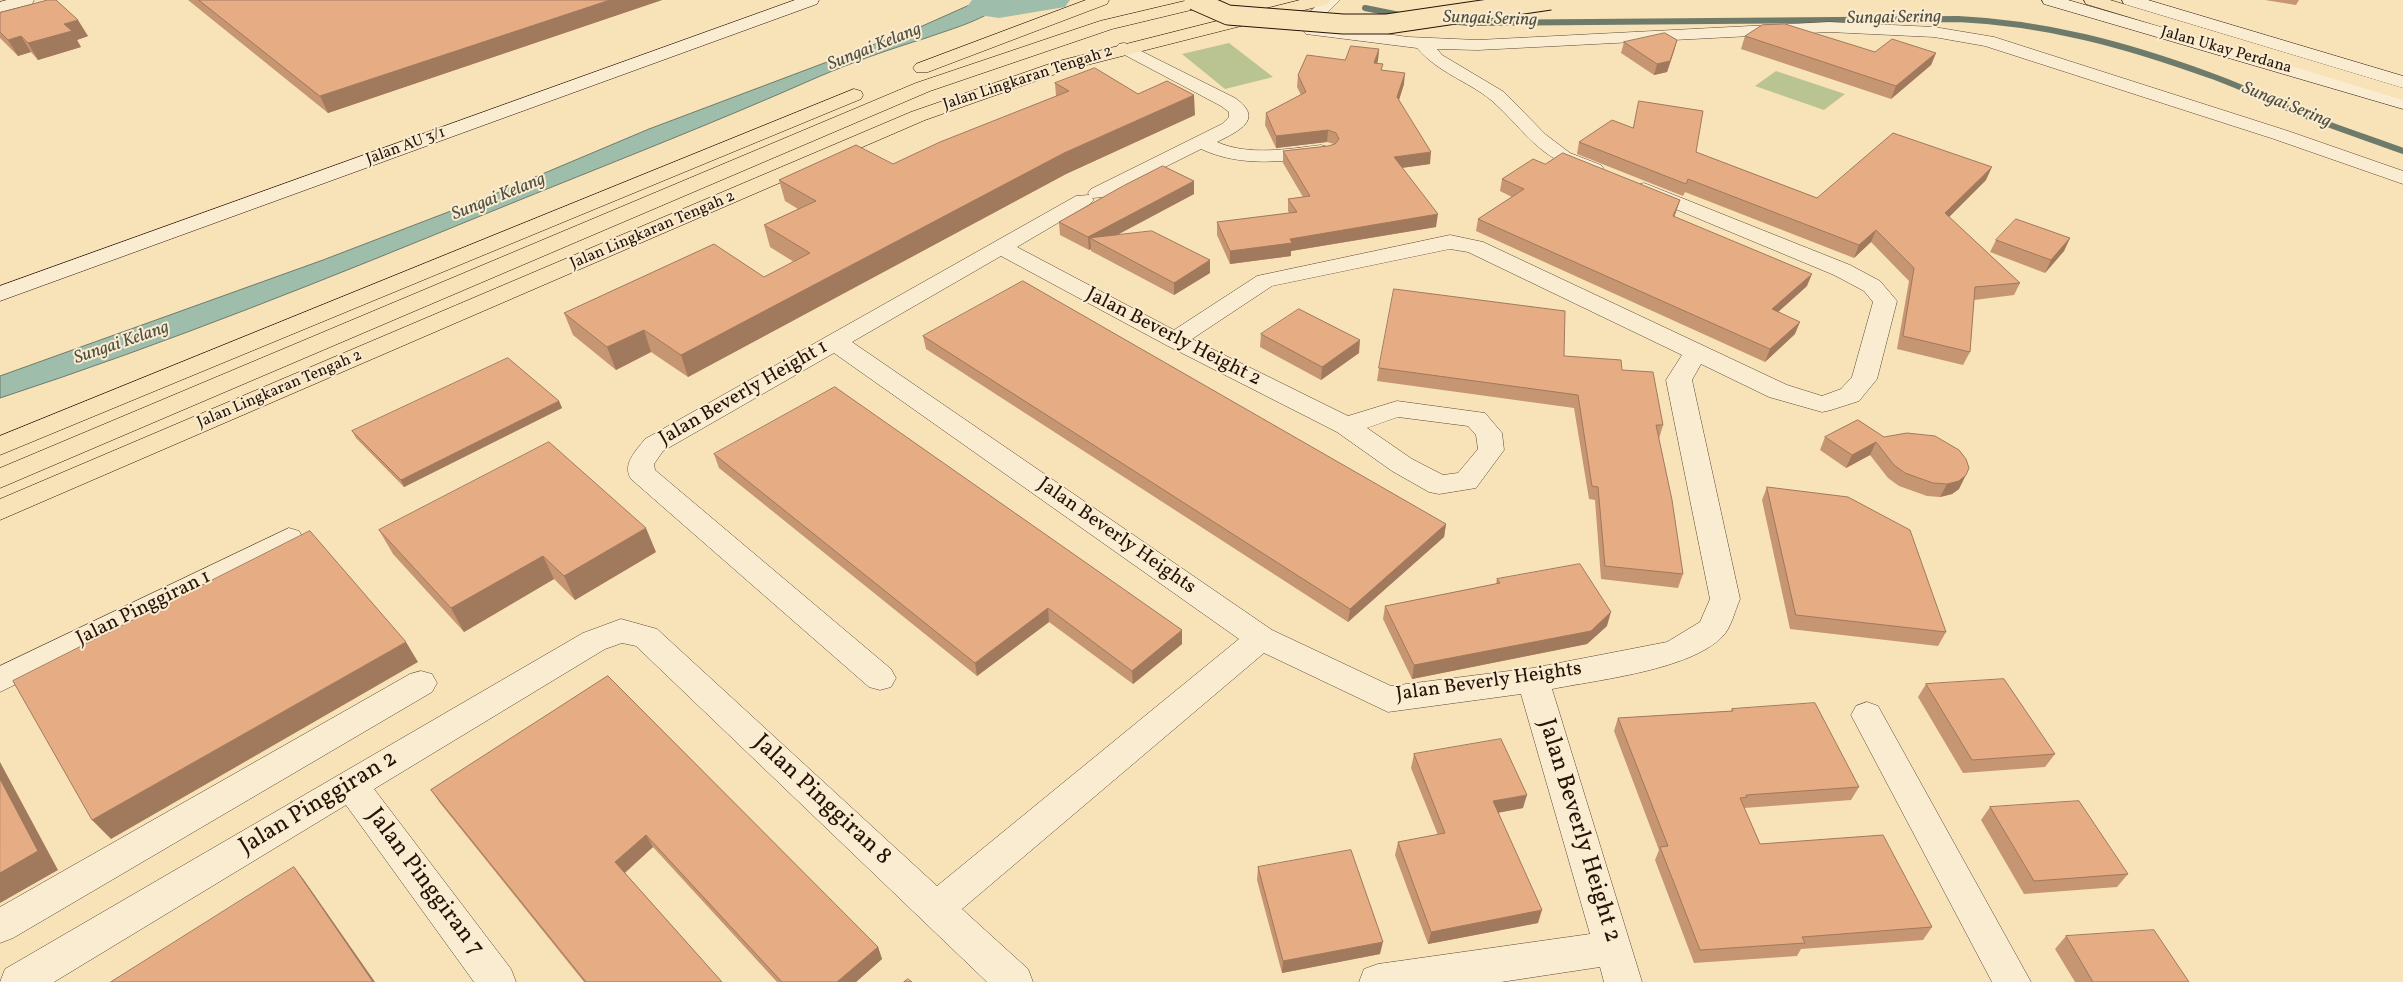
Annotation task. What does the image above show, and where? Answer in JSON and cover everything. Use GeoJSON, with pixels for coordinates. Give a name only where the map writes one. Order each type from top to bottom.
{"type":"FeatureCollection","features":[{"type":"Feature","properties":{"kind":"highway"},"geometry":{"type":"LineString","coordinates":[[0,446],[811,112],[1101,0]]}},
{"type":"Feature","properties":{"kind":"highway","name":"Jalan Lingkaran Tengah 2"},"geometry":{"type":"LineString","coordinates":[[0,510],[918,116],[993,88],[1125,48],[1322,0]]}},
{"type":"Feature","properties":{"kind":"highway"},"geometry":{"type":"LineString","coordinates":[[1204,2],[1228,15],[1343,24],[1387,24],[1550,0]]}},
{"type":"Feature","properties":{"kind":"highway"},"geometry":{"type":"LineString","coordinates":[[2092,0],[2403,94]]}},
{"type":"Feature","properties":{"kind":"highway","name":"Jalan Lingkaran Tengah 2"},"geometry":{"type":"LineString","coordinates":[[0,479],[922,87],[1106,25],[1204,2]]}},
{"type":"Feature","properties":{"kind":"street"},"geometry":{"type":"LineString","coordinates":[[0,7],[26,0]]}},
{"type":"Feature","properties":{"kind":"street","name":"Jalan AU 3/1"},"geometry":{"type":"LineString","coordinates":[[0,294],[811,0]]}},
{"type":"Feature","properties":{"kind":"street"},"geometry":{"type":"LineString","coordinates":[[1332,0],[1315,16],[1336,31]]}},
{"type":"Feature","properties":{"kind":"street","name":"Jalan Ukay Perdana"},"geometry":{"type":"LineString","coordinates":[[2050,0],[2403,103]]}},
{"type":"Feature","properties":{"kind":"street","name":"Jalan Ukay Perdana"},"geometry":{"type":"LineString","coordinates":[[2130,0],[2403,82]]}},
{"type":"Feature","properties":{"kind":"street"},"geometry":{"type":"LineString","coordinates":[[1236,20],[1290,22],[1312,30],[1336,31],[1392,42],[1478,46],[1829,27],[1934,32],[1988,42],[2281,135],[2403,178]]}},
{"type":"Feature","properties":{"kind":"street"},"geometry":{"type":"LineString","coordinates":[[1175,340],[1265,281],[1450,242],[1475,247],[1778,391],[1822,404],[1850,395],[1864,379],[1885,302],[1872,286],[1842,270],[1563,157],[1538,138],[1496,96],[1436,59],[1422,43]]}},
{"type":"Feature","properties":{"kind":"street","name":"Jalan Beverly Height 1"},"geometry":{"type":"LineString","coordinates":[[880,678],[641,473],[641,463],[654,445],[1000,247],[1090,197],[1229,128],[1239,119],[1239,110],[1228,102],[1125,48]]}},
{"type":"Feature","properties":{"kind":"street"},"geometry":{"type":"LineString","coordinates":[[1201,142],[1219,152],[1250,158],[1327,150]]}},
{"type":"Feature","properties":{"kind":"street","name":"Jalan Beverly Height 2"},"geometry":{"type":"LineString","coordinates":[[1000,247],[1175,340],[1346,426],[1402,465],[1439,485],[1466,481],[1491,450],[1490,433],[1476,419],[1397,409],[1346,426]]}},
{"type":"Feature","properties":{"kind":"street","name":"Jalan Beverly Heights"},"geometry":{"type":"LineString","coordinates":[[835,342],[1261,638],[1388,699],[1533,680],[1675,652],[1712,629],[1725,599],[1679,380],[1696,351]]}},
{"type":"Feature","properties":{"kind":"street","name":"Jalan Pinggiran 1"},"geometry":{"type":"LineString","coordinates":[[0,680],[289,538]]}},
{"type":"Feature","properties":{"kind":"street","name":"Jalan Pinggiran 2"},"geometry":{"type":"LineString","coordinates":[[19,982],[594,641],[622,631]]}},
{"type":"Feature","properties":{"kind":"street","name":"Jalan Pinggiran 8"},"geometry":{"type":"LineString","coordinates":[[622,631],[646,637],[1014,982]]}},
{"type":"Feature","properties":{"kind":"street"},"geometry":{"type":"LineString","coordinates":[[936,909],[1261,638]]}},
{"type":"Feature","properties":{"kind":"street","name":"Jalan Beverly Height 2"},"geometry":{"type":"LineString","coordinates":[[1533,680],[1618,965]]}},
{"type":"Feature","properties":{"kind":"street"},"geometry":{"type":"LineString","coordinates":[[0,926],[421,682]]}},
{"type":"Feature","properties":{"kind":"street"},"geometry":{"type":"LineString","coordinates":[[1867,715],[2012,982]]}},
{"type":"Feature","properties":{"kind":"street","name":"Jalan Pinggiran 7"},"geometry":{"type":"LineString","coordinates":[[351,785],[494,981]]}},
{"type":"Feature","properties":{"kind":"street"},"geometry":{"type":"LineString","coordinates":[[1378,982],[1618,965]]}},
{"type":"Feature","properties":{"kind":"green space"},"geometry":{"type":"Polygon","coordinates":[[[1229,43],[1273,77],[1225,89],[1182,54],[1229,43]]]}},
{"type":"Feature","properties":{"kind":"green space"},"geometry":{"type":"Polygon","coordinates":[[[1776,71],[1845,94],[1824,110],[1755,86],[1776,71]]]}},
{"type":"Feature","properties":{"kind":"water","name":"Sungai Kelang"},"geometry":{"type":"Polygon","coordinates":[[[981,0],[1010,0],[969,23],[845,66],[698,128],[311,284],[125,355],[0,398],[0,376],[323,260],[490,196],[649,129],[920,27],[981,0]]]}},
{"type":"Feature","properties":{"kind":"building"},"geometry":{"type":"Polygon","coordinates":[[[48,0],[56,0],[78,20],[64,24],[72,31],[28,43],[21,36],[8,40],[0,32],[0,13],[48,0]]]}},
{"type":"Feature","properties":{"kind":"building"},"geometry":{"type":"Polygon","coordinates":[[[199,0],[610,0],[320,96],[199,0]]]}},
{"type":"Feature","properties":{"kind":"building"},"geometry":{"type":"Polygon","coordinates":[[[1785,24],[1875,52],[1892,39],[1936,53],[1896,86],[1745,36],[1762,25],[1785,24]]]}},
{"type":"Feature","properties":{"kind":"building"},"geometry":{"type":"Polygon","coordinates":[[[1665,33],[1677,40],[1670,61],[1657,64],[1624,42],[1665,33]]]}},
{"type":"Feature","properties":{"kind":"building"},"geometry":{"type":"Polygon","coordinates":[[[1351,46],[1379,49],[1374,63],[1383,64],[1381,70],[1405,73],[1397,97],[1431,152],[1394,157],[1438,214],[1290,239],[1292,243],[1230,251],[1217,222],[1297,212],[1288,199],[1310,196],[1283,151],[1335,144],[1339,139],[1336,133],[1328,130],[1276,136],[1266,113],[1306,92],[1298,75],[1307,55],[1345,60],[1351,46]]]}},
{"type":"Feature","properties":{"kind":"building"},"geometry":{"type":"Polygon","coordinates":[[[1095,68],[1138,94],[1167,81],[1194,95],[1064,153],[681,355],[644,330],[607,347],[564,313],[714,244],[764,277],[810,253],[764,225],[816,201],[779,180],[856,145],[893,164],[940,142],[1069,91],[1055,83],[1095,68]]]}},
{"type":"Feature","properties":{"kind":"building"},"geometry":{"type":"Polygon","coordinates":[[[1639,101],[1703,111],[1696,152],[1817,198],[1893,133],[1992,167],[1945,213],[2020,283],[1975,287],[1970,352],[1903,336],[1914,268],[1876,230],[1859,245],[1688,179],[1686,184],[1579,142],[1612,120],[1633,128],[1639,101]]]}},
{"type":"Feature","properties":{"kind":"building"},"geometry":{"type":"Polygon","coordinates":[[[1563,153],[1680,200],[1673,216],[1812,274],[1772,309],[1800,322],[1770,349],[1478,219],[1524,189],[1502,179],[1533,159],[1545,164],[1563,153]]]}},
{"type":"Feature","properties":{"kind":"building"},"geometry":{"type":"Polygon","coordinates":[[[1163,166],[1194,181],[1088,237],[1059,222],[1123,186],[1163,166]]]}},
{"type":"Feature","properties":{"kind":"building"},"geometry":{"type":"Polygon","coordinates":[[[2016,219],[2070,238],[2051,260],[1996,240],[2016,219]]]}},
{"type":"Feature","properties":{"kind":"building"},"geometry":{"type":"Polygon","coordinates":[[[1152,231],[1210,260],[1174,283],[1090,238],[1152,231]]]}},
{"type":"Feature","properties":{"kind":"building"},"geometry":{"type":"Polygon","coordinates":[[[1023,281],[1446,524],[1350,609],[923,336],[1023,281]]]}},
{"type":"Feature","properties":{"kind":"building"},"geometry":{"type":"Polygon","coordinates":[[[1394,289],[1565,311],[1564,356],[1621,360],[1622,370],[1653,372],[1663,425],[1656,425],[1672,500],[1683,574],[1605,566],[1598,487],[1592,486],[1578,395],[1379,368],[1394,289]]]}},
{"type":"Feature","properties":{"kind":"building"},"geometry":{"type":"Polygon","coordinates":[[[1299,309],[1360,340],[1322,367],[1261,334],[1299,309]]]}},
{"type":"Feature","properties":{"kind":"building"},"geometry":{"type":"Polygon","coordinates":[[[508,358],[559,401],[401,480],[352,431],[508,358]]]}},
{"type":"Feature","properties":{"kind":"building"},"geometry":{"type":"Polygon","coordinates":[[[835,387],[1182,630],[1132,671],[1048,608],[975,663],[714,454],[835,387]]]}},
{"type":"Feature","properties":{"kind":"building"},"geometry":{"type":"Polygon","coordinates":[[[1858,420],[1884,437],[1907,433],[1935,436],[1959,450],[1966,459],[1969,468],[1966,475],[1959,481],[1947,484],[1933,483],[1905,473],[1894,465],[1876,442],[1852,455],[1825,437],[1858,420]]]}},
{"type":"Feature","properties":{"kind":"building"},"geometry":{"type":"Polygon","coordinates":[[[549,442],[646,528],[564,576],[543,556],[451,608],[379,530],[549,442]]]}},
{"type":"Feature","properties":{"kind":"building"},"geometry":{"type":"Polygon","coordinates":[[[1767,487],[1848,497],[1910,530],[1946,632],[1796,615],[1767,487]]]}},
{"type":"Feature","properties":{"kind":"building"},"geometry":{"type":"Polygon","coordinates":[[[310,531],[406,642],[92,820],[13,681],[310,531]]]}},
{"type":"Feature","properties":{"kind":"building"},"geometry":{"type":"Polygon","coordinates":[[[1580,564],[1611,612],[1591,631],[1414,665],[1385,606],[1500,583],[1497,579],[1580,564]]]}},
{"type":"Feature","properties":{"kind":"building"},"geometry":{"type":"Polygon","coordinates":[[[608,676],[878,947],[837,982],[782,982],[646,835],[615,862],[722,982],[586,982],[431,790],[608,676]]]}},
{"type":"Feature","properties":{"kind":"building"},"geometry":{"type":"Polygon","coordinates":[[[2004,679],[2055,754],[1972,760],[1926,684],[2004,679]]]}},
{"type":"Feature","properties":{"kind":"building"},"geometry":{"type":"Polygon","coordinates":[[[1815,703],[1859,787],[1746,795],[1747,797],[1740,798],[1760,844],[1883,835],[1932,927],[1802,937],[1805,943],[1700,950],[1660,847],[1668,846],[1618,718],[1733,711],[1732,709],[1815,703]]]}},
{"type":"Feature","properties":{"kind":"building"},"geometry":{"type":"Polygon","coordinates":[[[1501,739],[1527,795],[1493,801],[1542,910],[1431,932],[1398,842],[1445,833],[1414,754],[1501,739]]]}},
{"type":"Feature","properties":{"kind":"building"},"geometry":{"type":"Polygon","coordinates":[[[0,779],[38,851],[0,873],[0,779]]]}},
{"type":"Feature","properties":{"kind":"building"},"geometry":{"type":"Polygon","coordinates":[[[2079,801],[2128,874],[2034,881],[1990,807],[2079,801]]]}},
{"type":"Feature","properties":{"kind":"building"},"geometry":{"type":"Polygon","coordinates":[[[1351,850],[1383,942],[1283,961],[1258,867],[1351,850]]]}},
{"type":"Feature","properties":{"kind":"building"},"geometry":{"type":"Polygon","coordinates":[[[294,867],[373,982],[111,982],[294,867]]]}},
{"type":"Feature","properties":{"kind":"building"},"geometry":{"type":"Polygon","coordinates":[[[2154,930],[2189,982],[2093,982],[2066,936],[2154,930]]]}},
{"type":"Feature","properties":{"kind":"waterway","name":"Sungai Sering"},"geometry":{"type":"LineString","coordinates":[[983,7],[999,8],[1054,0]]}},
{"type":"Feature","properties":{"kind":"waterway","name":"Sungai Sering"},"geometry":{"type":"LineString","coordinates":[[1365,8],[1405,16]]}},
{"type":"Feature","properties":{"kind":"waterway","name":"Sungai Sering"},"geometry":{"type":"LineString","coordinates":[[1450,21],[1468,23],[1958,19],[2023,25],[2085,37],[2178,64],[2235,85],[2314,119],[2403,151]]}}]}
